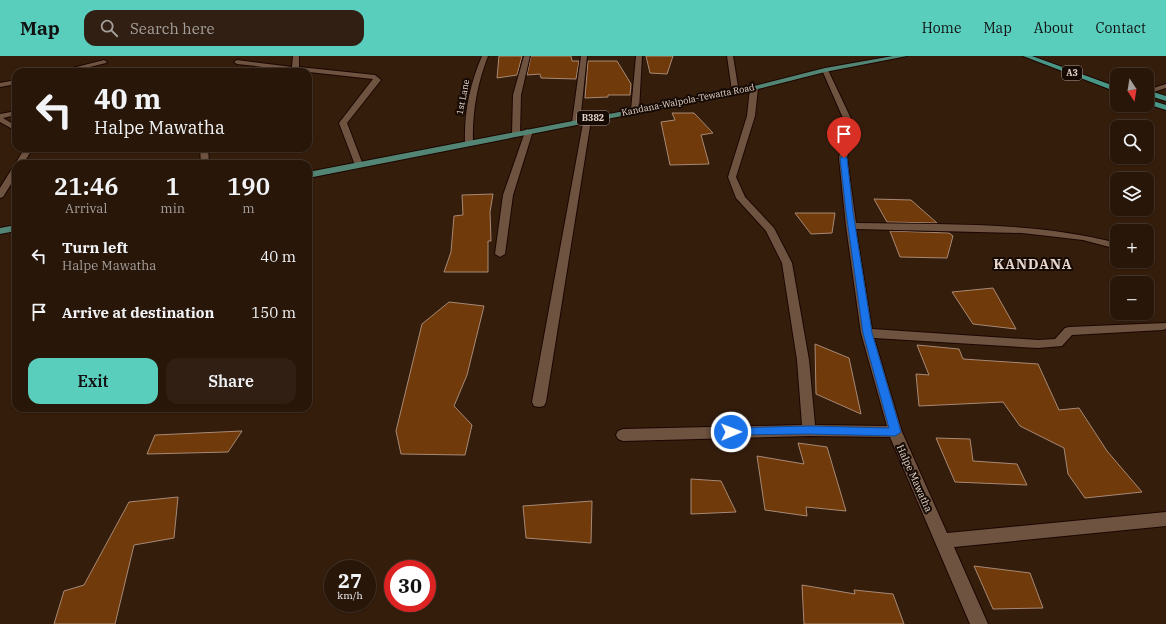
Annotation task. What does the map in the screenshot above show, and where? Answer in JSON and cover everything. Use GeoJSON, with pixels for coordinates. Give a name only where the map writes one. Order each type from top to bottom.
{"type":"FeatureCollection","features":[{"type":"Feature","properties":{"kind":"highway","name":"A3"},"geometry":{"type":"LineString","coordinates":[[1026,56],[1110,87]]}},
{"type":"Feature","properties":{"kind":"highway","name":"A3"},"geometry":{"type":"LineString","coordinates":[[1043,56],[1110,80]]}},
{"type":"Feature","properties":{"kind":"highway"},"geometry":{"type":"LineString","coordinates":[[1154,95],[1166,99]]}},
{"type":"Feature","properties":{"kind":"highway"},"geometry":{"type":"LineString","coordinates":[[1154,104],[1166,108]]}},
{"type":"Feature","properties":{"kind":"main road","name":"Kandana-Walpola-Tewatta Road"},"geometry":{"type":"LineString","coordinates":[[312,173],[754,88],[825,70],[904,56]]}},
{"type":"Feature","properties":{"kind":"main road"},"geometry":{"type":"LineString","coordinates":[[0,231],[12,229]]}},
{"type":"Feature","properties":{"kind":"street"},"geometry":{"type":"LineString","coordinates":[[295,68],[296,56]]}},
{"type":"Feature","properties":{"kind":"street","name":"1st Lane"},"geometry":{"type":"LineString","coordinates":[[469,143],[467,124],[477,74],[485,56]]}},
{"type":"Feature","properties":{"kind":"street"},"geometry":{"type":"LineString","coordinates":[[516,134],[517,95],[527,56]]}},
{"type":"Feature","properties":{"kind":"street"},"geometry":{"type":"LineString","coordinates":[[576,122],[584,56]]}},
{"type":"Feature","properties":{"kind":"street"},"geometry":{"type":"LineString","coordinates":[[635,110],[639,56]]}},
{"type":"Feature","properties":{"kind":"street"},"geometry":{"type":"LineString","coordinates":[[730,56],[736,91]]}},
{"type":"Feature","properties":{"kind":"street"},"geometry":{"type":"LineString","coordinates":[[78,68],[104,62]]}},
{"type":"Feature","properties":{"kind":"street"},"geometry":{"type":"LineString","coordinates":[[237,62],[287,68]]}},
{"type":"Feature","properties":{"kind":"street","name":"Halpe Mawatha"},"geometry":{"type":"LineString","coordinates":[[825,70],[850,125],[844,158],[851,226],[867,333],[895,432],[979,624]]}},
{"type":"Feature","properties":{"kind":"street"},"geometry":{"type":"LineString","coordinates":[[312,71],[375,77],[377,80],[343,123],[359,165]]}},
{"type":"Feature","properties":{"kind":"street"},"geometry":{"type":"LineString","coordinates":[[0,85],[12,83]]}},
{"type":"Feature","properties":{"kind":"street"},"geometry":{"type":"LineString","coordinates":[[1154,90],[1166,86]]}},
{"type":"Feature","properties":{"kind":"street"},"geometry":{"type":"LineString","coordinates":[[754,88],[751,116],[732,177],[741,198],[770,230],[787,264],[803,360],[809,430]]}},
{"type":"Feature","properties":{"kind":"street"},"geometry":{"type":"LineString","coordinates":[[0,118],[12,114]]}},
{"type":"Feature","properties":{"kind":"street"},"geometry":{"type":"LineString","coordinates":[[0,118],[12,126]]}},
{"type":"Feature","properties":{"kind":"street"},"geometry":{"type":"LineString","coordinates":[[539,402],[587,120]]}},
{"type":"Feature","properties":{"kind":"street"},"geometry":{"type":"LineString","coordinates":[[500,254],[508,195],[529,131]]}},
{"type":"Feature","properties":{"kind":"street"},"geometry":{"type":"LineString","coordinates":[[0,195],[12,176]]}},
{"type":"Feature","properties":{"kind":"street"},"geometry":{"type":"LineString","coordinates":[[851,226],[1022,230],[1083,236],[1110,244]]}},
{"type":"Feature","properties":{"kind":"street"},"geometry":{"type":"LineString","coordinates":[[867,333],[1038,344],[1058,343],[1068,331],[1162,326]]}},
{"type":"Feature","properties":{"kind":"street"},"geometry":{"type":"LineString","coordinates":[[623,435],[809,430],[895,432]]}},
{"type":"Feature","properties":{"kind":"street"},"geometry":{"type":"LineString","coordinates":[[943,541],[1166,519]]}},
{"type":"Feature","properties":{"kind":"building"},"geometry":{"type":"Polygon","coordinates":[[[499,56],[522,56],[517,75],[497,78],[499,56]]]}},
{"type":"Feature","properties":{"kind":"building"},"geometry":{"type":"Polygon","coordinates":[[[531,56],[571,56],[572,61],[579,61],[576,79],[541,78],[540,74],[527,75],[531,56]]]}},
{"type":"Feature","properties":{"kind":"building"},"geometry":{"type":"Polygon","coordinates":[[[646,56],[673,56],[667,74],[650,73],[646,56]]]}},
{"type":"Feature","properties":{"kind":"building"},"geometry":{"type":"Polygon","coordinates":[[[588,61],[617,61],[631,84],[630,95],[608,95],[608,97],[585,98],[588,61]]]}},
{"type":"Feature","properties":{"kind":"building"},"geometry":{"type":"Polygon","coordinates":[[[672,113],[694,113],[713,133],[701,135],[709,164],[670,165],[661,122],[675,120],[672,113]]]}},
{"type":"Feature","properties":{"kind":"building"},"geometry":{"type":"Polygon","coordinates":[[[493,194],[490,212],[491,241],[488,241],[488,272],[444,272],[451,252],[454,216],[463,215],[462,195],[493,194]]]}},
{"type":"Feature","properties":{"kind":"building"},"geometry":{"type":"Polygon","coordinates":[[[874,199],[911,200],[937,223],[887,222],[874,199]]]}},
{"type":"Feature","properties":{"kind":"building"},"geometry":{"type":"Polygon","coordinates":[[[795,213],[835,213],[832,233],[811,234],[795,213]]]}},
{"type":"Feature","properties":{"kind":"building"},"geometry":{"type":"Polygon","coordinates":[[[890,231],[949,233],[953,236],[947,258],[900,257],[890,231]]]}},
{"type":"Feature","properties":{"kind":"building"},"geometry":{"type":"Polygon","coordinates":[[[993,288],[1016,329],[973,324],[952,292],[993,288]]]}},
{"type":"Feature","properties":{"kind":"building"},"geometry":{"type":"Polygon","coordinates":[[[449,302],[484,306],[467,375],[454,406],[472,425],[465,455],[401,454],[396,431],[422,324],[449,302]]]}},
{"type":"Feature","properties":{"kind":"building"},"geometry":{"type":"Polygon","coordinates":[[[815,344],[849,358],[861,414],[816,394],[815,344]]]}},
{"type":"Feature","properties":{"kind":"building"},"geometry":{"type":"Polygon","coordinates":[[[917,345],[959,349],[963,359],[1038,364],[1059,410],[1079,408],[1107,451],[1142,492],[1085,498],[1068,474],[1064,448],[1020,426],[1003,402],[919,406],[916,374],[929,375],[917,345]]]}},
{"type":"Feature","properties":{"kind":"building"},"geometry":{"type":"Polygon","coordinates":[[[242,431],[228,452],[147,454],[155,435],[242,431]]]}},
{"type":"Feature","properties":{"kind":"building"},"geometry":{"type":"Polygon","coordinates":[[[936,438],[970,439],[973,461],[1017,464],[1027,485],[955,482],[936,438]]]}},
{"type":"Feature","properties":{"kind":"building"},"geometry":{"type":"Polygon","coordinates":[[[798,443],[827,447],[846,511],[806,507],[807,516],[765,510],[757,456],[804,464],[798,443]]]}},
{"type":"Feature","properties":{"kind":"building"},"geometry":{"type":"Polygon","coordinates":[[[691,479],[721,481],[736,512],[691,514],[691,479]]]}},
{"type":"Feature","properties":{"kind":"building"},"geometry":{"type":"Polygon","coordinates":[[[178,497],[174,538],[134,545],[115,624],[54,624],[64,591],[84,585],[129,502],[178,497]]]}},
{"type":"Feature","properties":{"kind":"building"},"geometry":{"type":"Polygon","coordinates":[[[592,501],[591,543],[526,538],[523,506],[592,501]]]}},
{"type":"Feature","properties":{"kind":"building"},"geometry":{"type":"Polygon","coordinates":[[[974,566],[1030,573],[1043,608],[993,609],[974,566]]]}},
{"type":"Feature","properties":{"kind":"building"},"geometry":{"type":"Polygon","coordinates":[[[802,585],[855,594],[854,590],[893,594],[904,624],[804,624],[802,585]]]}},
{"type":"Feature","properties":{"kind":"district","name":"KANDANA"},"geometry":{"type":"Point","coordinates":[1033,264]}},
{"type":"Feature","properties":{"kind":"route"},"geometry":{"type":"LineString","coordinates":[[731,432],[809,430],[895,432],[867,333],[849,212],[844,158]]}}]}
